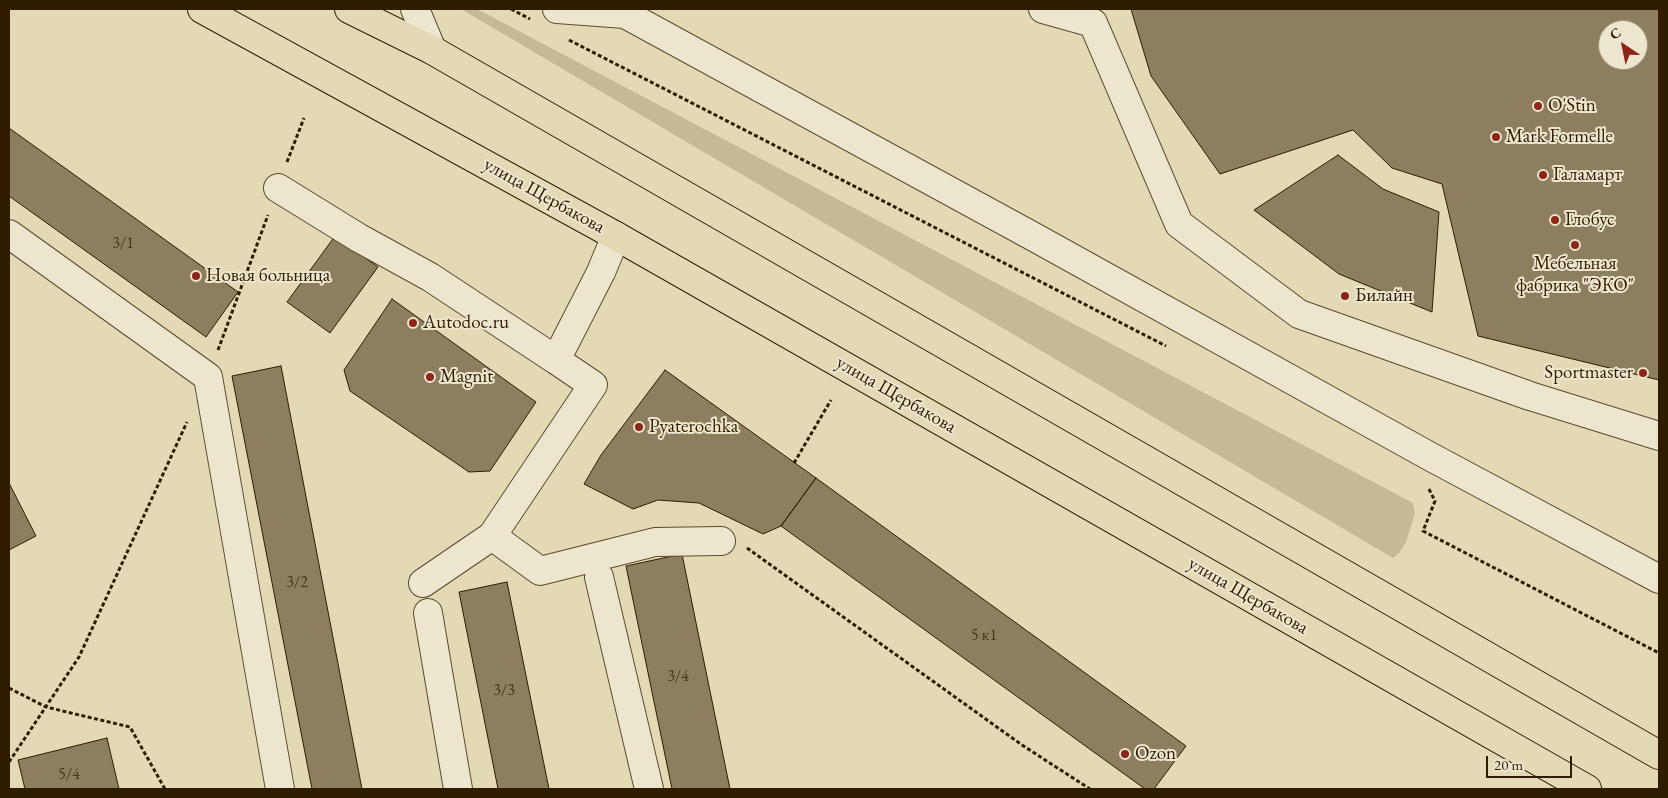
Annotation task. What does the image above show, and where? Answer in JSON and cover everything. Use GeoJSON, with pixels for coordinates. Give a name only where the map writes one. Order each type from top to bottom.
{"type":"FeatureCollection","features":[{"type":"Feature","properties":{"kind":"main road","name":"улица Щербакова"},"geometry":{"type":"LineString","coordinates":[[202,9],[616,236],[1587,789]]}},
{"type":"Feature","properties":{"kind":"main road"},"geometry":{"type":"LineString","coordinates":[[349,9],[432,50],[1659,755]]}},
{"type":"Feature","properties":{"kind":"lane"},"geometry":{"type":"LineString","coordinates":[[415,9],[432,50]]}},
{"type":"Feature","properties":{"kind":"lane"},"geometry":{"type":"LineString","coordinates":[[1043,9],[1093,23],[1179,224],[1300,314],[1530,396],[1659,436]]}},
{"type":"Feature","properties":{"kind":"lane"},"geometry":{"type":"LineString","coordinates":[[545,15],[627,12],[1431,457],[1659,579]]}},
{"type":"Feature","properties":{"kind":"lane"},"geometry":{"type":"LineString","coordinates":[[278,188],[359,238],[430,277],[593,385],[492,536],[423,582]]}},
{"type":"Feature","properties":{"kind":"lane"},"geometry":{"type":"LineString","coordinates":[[9,234],[208,377],[280,789]]}},
{"type":"Feature","properties":{"kind":"lane"},"geometry":{"type":"LineString","coordinates":[[556,360],[601,272],[616,236]]}},
{"type":"Feature","properties":{"kind":"lane"},"geometry":{"type":"LineString","coordinates":[[492,536],[540,571],[655,542],[721,541]]}},
{"type":"Feature","properties":{"kind":"lane"},"geometry":{"type":"LineString","coordinates":[[599,577],[649,789]]}},
{"type":"Feature","properties":{"kind":"lane"},"geometry":{"type":"LineString","coordinates":[[428,613],[458,789]]}},
{"type":"Feature","properties":{"kind":"path"},"geometry":{"type":"LineString","coordinates":[[511,9],[545,15]]}},
{"type":"Feature","properties":{"kind":"path"},"geometry":{"type":"LineString","coordinates":[[567,39],[1167,346]]}},
{"type":"Feature","properties":{"kind":"path"},"geometry":{"type":"LineString","coordinates":[[208,377],[304,118]]}},
{"type":"Feature","properties":{"kind":"path"},"geometry":{"type":"LineString","coordinates":[[794,463],[831,400]]}},
{"type":"Feature","properties":{"kind":"path"},"geometry":{"type":"LineString","coordinates":[[9,762],[80,657],[187,422]]}},
{"type":"Feature","properties":{"kind":"path"},"geometry":{"type":"LineString","coordinates":[[1427,485],[1435,500],[1423,531],[1659,653]]}},
{"type":"Feature","properties":{"kind":"path"},"geometry":{"type":"LineString","coordinates":[[721,541],[739,543],[1022,745],[1090,789]]}},
{"type":"Feature","properties":{"kind":"path"},"geometry":{"type":"LineString","coordinates":[[9,688],[46,708],[130,727],[165,789]]}},
{"type":"Feature","properties":{"kind":"shaded area"},"geometry":{"type":"Polygon","coordinates":[[[461,9],[477,9],[1413,503],[1415,513],[1406,542],[1399,553],[1393,558],[461,9]]]}},
{"type":"Feature","properties":{"kind":"building","name":"Глобус"},"geometry":{"type":"Polygon","coordinates":[[[1131,9],[1659,9],[1659,380],[1478,336],[1442,184],[1392,168],[1353,130],[1220,174],[1151,76],[1131,9]]]}},
{"type":"Feature","properties":{"kind":"building"},"geometry":{"type":"Polygon","coordinates":[[[9,128],[238,292],[206,337],[9,196],[9,128]]]}},
{"type":"Feature","properties":{"kind":"building"},"geometry":{"type":"Polygon","coordinates":[[[1338,155],[1383,189],[1439,212],[1432,312],[1339,274],[1254,210],[1338,155]]]}},
{"type":"Feature","properties":{"kind":"building"},"geometry":{"type":"Polygon","coordinates":[[[335,236],[378,267],[330,333],[287,302],[335,236]]]}},
{"type":"Feature","properties":{"kind":"building"},"geometry":{"type":"Polygon","coordinates":[[[392,299],[536,402],[490,471],[469,472],[350,391],[344,370],[392,299]]]}},
{"type":"Feature","properties":{"kind":"building"},"geometry":{"type":"Polygon","coordinates":[[[281,366],[362,789],[312,789],[232,376],[281,366]]]}},
{"type":"Feature","properties":{"kind":"building"},"geometry":{"type":"Polygon","coordinates":[[[665,370],[816,478],[781,526],[763,534],[699,503],[658,500],[633,509],[584,484],[601,455],[665,370]]]}},
{"type":"Feature","properties":{"kind":"building"},"geometry":{"type":"Polygon","coordinates":[[[816,478],[1186,746],[1154,789],[1145,789],[781,526],[816,478]]]}},
{"type":"Feature","properties":{"kind":"building"},"geometry":{"type":"Polygon","coordinates":[[[9,483],[36,536],[9,550],[9,483]]]}},
{"type":"Feature","properties":{"kind":"building"},"geometry":{"type":"Polygon","coordinates":[[[682,554],[730,789],[672,789],[626,566],[682,554]]]}},
{"type":"Feature","properties":{"kind":"building"},"geometry":{"type":"Polygon","coordinates":[[[507,582],[549,789],[498,789],[459,592],[507,582]]]}},
{"type":"Feature","properties":{"kind":"building"},"geometry":{"type":"Polygon","coordinates":[[[107,738],[119,789],[25,789],[18,760],[107,738]]]}},
{"type":"Feature","properties":{"kind":"place","name":"O'Stin"},"geometry":{"type":"Point","coordinates":[1538,106]}},
{"type":"Feature","properties":{"kind":"place","name":"Mark Formelle"},"geometry":{"type":"Point","coordinates":[1496,137]}},
{"type":"Feature","properties":{"kind":"place","name":"Галамарт"},"geometry":{"type":"Point","coordinates":[1543,175]}},
{"type":"Feature","properties":{"kind":"place","name":"Глобус"},"geometry":{"type":"Point","coordinates":[1555,220]}},
{"type":"Feature","properties":{"kind":"place","name":"Мебельная фабрика \"ЭКО\""},"geometry":{"type":"Point","coordinates":[1575,245]}},
{"type":"Feature","properties":{"kind":"place","name":"Новая больница"},"geometry":{"type":"Point","coordinates":[196,276]}},
{"type":"Feature","properties":{"kind":"place","name":"Билайн"},"geometry":{"type":"Point","coordinates":[1345,296]}},
{"type":"Feature","properties":{"kind":"place","name":"Autodoc.ru"},"geometry":{"type":"Point","coordinates":[413,323]}},
{"type":"Feature","properties":{"kind":"place","name":"Sportmaster"},"geometry":{"type":"Point","coordinates":[1643,373]}},
{"type":"Feature","properties":{"kind":"place","name":"Magnit"},"geometry":{"type":"Point","coordinates":[430,377]}},
{"type":"Feature","properties":{"kind":"place","name":"Pyaterochka"},"geometry":{"type":"Point","coordinates":[639,427]}},
{"type":"Feature","properties":{"kind":"place","name":"Ozon"},"geometry":{"type":"Point","coordinates":[1125,754]}}]}
